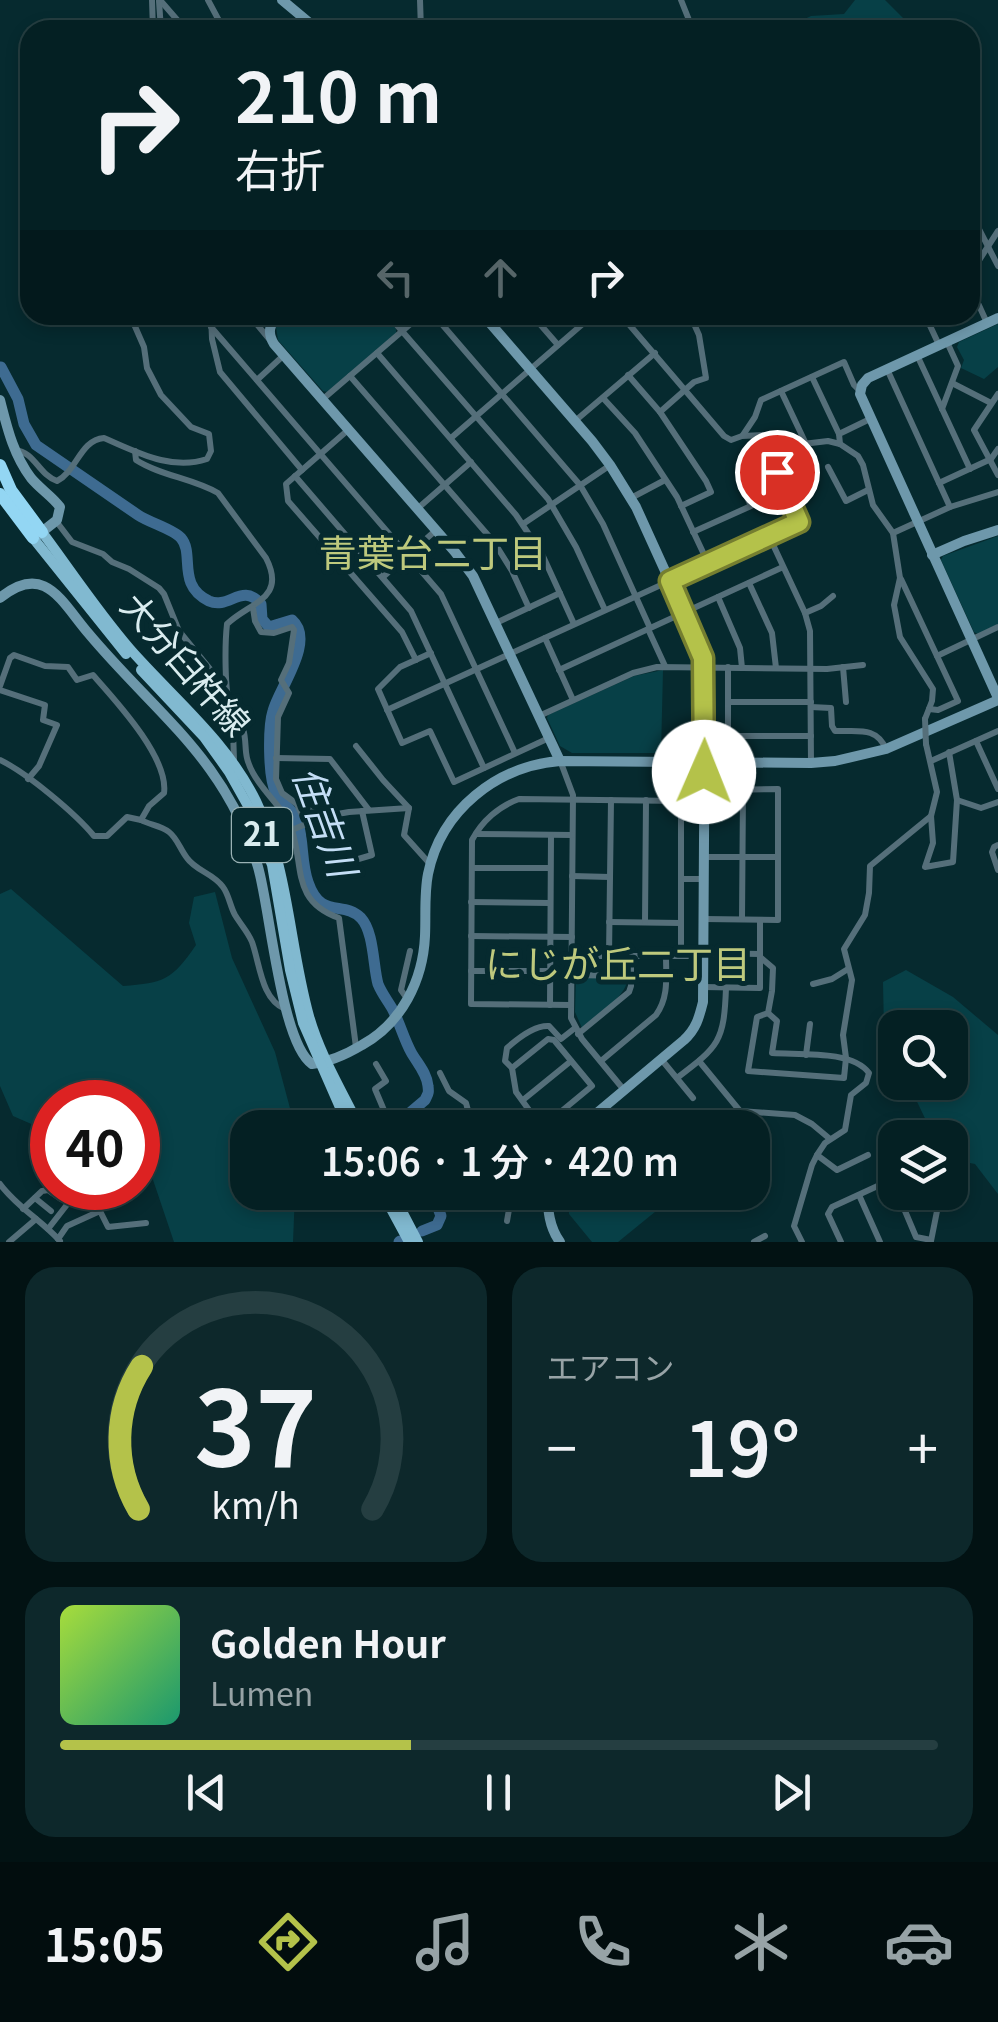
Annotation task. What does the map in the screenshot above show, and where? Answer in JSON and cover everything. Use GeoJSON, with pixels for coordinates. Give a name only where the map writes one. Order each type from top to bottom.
{"type":"FeatureCollection","features":[{"type":"Feature","properties":{"kind":"highway"},"geometry":{"type":"LineString","coordinates":[[0,464],[37,535]]}},
{"type":"Feature","properties":{"kind":"highway"},"geometry":{"type":"LineString","coordinates":[[0,494],[37,535]]}},
{"type":"Feature","properties":{"kind":"main road","name":"大分臼杵線"},"geometry":{"type":"LineString","coordinates":[[37,535],[106,632],[231,766],[256,800],[279,861],[308,1012],[343,1110]]}},
{"type":"Feature","properties":{"kind":"main road","name":"大分臼杵線"},"geometry":{"type":"LineString","coordinates":[[323,1062],[350,1110]]}},
{"type":"Feature","properties":{"kind":"main road"},"geometry":{"type":"LineString","coordinates":[[392,1210],[409,1242]]}},
{"type":"Feature","properties":{"kind":"main road"},"geometry":{"type":"LineString","coordinates":[[401,1210],[418,1242]]}},
{"type":"Feature","properties":{"kind":"street"},"geometry":{"type":"LineString","coordinates":[[157,0],[176,20]]}},
{"type":"Feature","properties":{"kind":"street"},"geometry":{"type":"LineString","coordinates":[[282,0],[306,20]]}},
{"type":"Feature","properties":{"kind":"street"},"geometry":{"type":"LineString","coordinates":[[980,230],[998,266]]}},
{"type":"Feature","properties":{"kind":"street"},"geometry":{"type":"LineString","coordinates":[[980,259],[998,231]]}},
{"type":"Feature","properties":{"kind":"street"},"geometry":{"type":"LineString","coordinates":[[0,598],[26,584],[54,591],[88,634],[205,760],[238,814],[254,856],[285,1009],[306,1060],[309,1064],[323,1062],[377,1035],[404,1005],[422,964],[426,885],[438,844],[450,823],[478,792],[500,778],[560,762],[811,763],[854,758],[886,749],[998,699],[860,398],[865,380],[993,320]]}},
{"type":"Feature","properties":{"kind":"street"},"geometry":{"type":"LineString","coordinates":[[15,450],[28,453],[50,479],[57,481],[72,469],[89,443],[98,438],[158,460],[184,464],[207,458],[211,451],[209,434],[191,427],[161,396],[147,368],[144,347],[134,325]]}},
{"type":"Feature","properties":{"kind":"street"},"geometry":{"type":"LineString","coordinates":[[257,325],[473,576],[496,623],[571,786],[571,1018],[624,1090]]}},
{"type":"Feature","properties":{"kind":"street"},"geometry":{"type":"LineString","coordinates":[[262,330],[268,325]]}},
{"type":"Feature","properties":{"kind":"street"},"geometry":{"type":"LineString","coordinates":[[273,325],[270,330],[274,344]]}},
{"type":"Feature","properties":{"kind":"street"},"geometry":{"type":"LineString","coordinates":[[397,325],[552,505],[605,610]]}},
{"type":"Feature","properties":{"kind":"street"},"geometry":{"type":"LineString","coordinates":[[323,400],[409,325]]}},
{"type":"Feature","properties":{"kind":"street"},"geometry":{"type":"LineString","coordinates":[[443,325],[580,486],[603,524],[666,666]]}},
{"type":"Feature","properties":{"kind":"street"},"geometry":{"type":"LineString","coordinates":[[491,325],[610,465],[631,498],[700,648],[704,667],[703,1002],[691,1034],[600,1110]]}},
{"type":"Feature","properties":{"kind":"street"},"geometry":{"type":"LineString","coordinates":[[541,325],[558,345]]}},
{"type":"Feature","properties":{"kind":"street"},"geometry":{"type":"LineString","coordinates":[[450,438],[581,325]]}},
{"type":"Feature","properties":{"kind":"street"},"geometry":{"type":"LineString","coordinates":[[630,325],[724,436],[732,440],[765,435],[806,444],[823,441],[840,444],[858,456],[876,510],[892,533],[900,578],[958,701],[938,710],[929,709]]}},
{"type":"Feature","properties":{"kind":"street"},"geometry":{"type":"LineString","coordinates":[[660,412],[694,382],[706,378],[694,325]]}},
{"type":"Feature","properties":{"kind":"street"},"geometry":{"type":"LineString","coordinates":[[931,325],[958,366],[942,409]]}},
{"type":"Feature","properties":{"kind":"street"},"geometry":{"type":"LineString","coordinates":[[211,327],[441,594],[515,753]]}},
{"type":"Feature","properties":{"kind":"street"},"geometry":{"type":"LineString","coordinates":[[211,327],[220,372],[411,610],[484,768]]}},
{"type":"Feature","properties":{"kind":"street"},"geometry":{"type":"LineString","coordinates":[[376,353],[523,524],[542,554],[574,624]]}},
{"type":"Feature","properties":{"kind":"street"},"geometry":{"type":"LineString","coordinates":[[575,422],[654,353]]}},
{"type":"Feature","properties":{"kind":"street"},"geometry":{"type":"LineString","coordinates":[[256,380],[284,356]]}},
{"type":"Feature","properties":{"kind":"street"},"geometry":{"type":"LineString","coordinates":[[917,356],[970,469]]}},
{"type":"Feature","properties":{"kind":"street"},"geometry":{"type":"LineString","coordinates":[[742,436],[761,400],[844,362],[860,391]]}},
{"type":"Feature","properties":{"kind":"street"},"geometry":{"type":"LineString","coordinates":[[887,370],[950,507]]}},
{"type":"Feature","properties":{"kind":"street"},"geometry":{"type":"LineString","coordinates":[[628,375],[660,412],[711,492],[681,506]]}},
{"type":"Feature","properties":{"kind":"street"},"geometry":{"type":"LineString","coordinates":[[350,376],[494,542],[529,608]]}},
{"type":"Feature","properties":{"kind":"street"},"geometry":{"type":"LineString","coordinates":[[812,377],[840,444]]}},
{"type":"Feature","properties":{"kind":"street"},"geometry":{"type":"LineString","coordinates":[[952,383],[991,402]]}},
{"type":"Feature","properties":{"kind":"street"},"geometry":{"type":"LineString","coordinates":[[781,391],[806,444]]}},
{"type":"Feature","properties":{"kind":"street"},"geometry":{"type":"LineString","coordinates":[[998,394],[974,430],[998,475]]}},
{"type":"Feature","properties":{"kind":"street"},"geometry":{"type":"LineString","coordinates":[[603,398],[635,433],[665,480],[708,564]]}},
{"type":"Feature","properties":{"kind":"street"},"geometry":{"type":"LineString","coordinates":[[0,400],[15,450],[34,482],[58,503],[61,511],[56,522],[37,535]]}},
{"type":"Feature","properties":{"kind":"street"},"geometry":{"type":"LineString","coordinates":[[839,434],[870,420]]}},
{"type":"Feature","properties":{"kind":"street"},"geometry":{"type":"LineString","coordinates":[[348,430],[286,484],[288,500],[402,632],[416,660]]}},
{"type":"Feature","properties":{"kind":"street"},"geometry":{"type":"LineString","coordinates":[[939,483],[991,460],[998,449]]}},
{"type":"Feature","properties":{"kind":"street"},"geometry":{"type":"LineString","coordinates":[[135,451],[136,460],[148,468],[218,493],[271,568],[272,586],[257,603],[228,624],[228,695],[231,709],[242,726],[245,757],[263,790],[297,828],[298,870],[309,897],[316,907],[339,918],[356,1048]]}},
{"type":"Feature","properties":{"kind":"street"},"geometry":{"type":"LineString","coordinates":[[418,509],[471,462]]}},
{"type":"Feature","properties":{"kind":"street"},"geometry":{"type":"LineString","coordinates":[[523,524],[610,465]]}},
{"type":"Feature","properties":{"kind":"street"},"geometry":{"type":"LineString","coordinates":[[828,467],[846,500],[868,490]]}},
{"type":"Feature","properties":{"kind":"street"},"geometry":{"type":"LineString","coordinates":[[387,710],[799,522],[777,472],[766,468],[739,480],[751,506],[693,532]]}},
{"type":"Feature","properties":{"kind":"street"},"geometry":{"type":"LineString","coordinates":[[631,498],[665,480]]}},
{"type":"Feature","properties":{"kind":"street"},"geometry":{"type":"LineString","coordinates":[[892,533],[950,507],[998,492]]}},
{"type":"Feature","properties":{"kind":"street"},"geometry":{"type":"LineString","coordinates":[[56,522],[72,542],[103,554],[160,588],[179,630],[214,674],[221,704],[233,730],[231,766]]}},
{"type":"Feature","properties":{"kind":"street"},"geometry":{"type":"LineString","coordinates":[[382,578],[436,530]]}},
{"type":"Feature","properties":{"kind":"street"},"geometry":{"type":"LineString","coordinates":[[932,554],[998,530]]}},
{"type":"Feature","properties":{"kind":"street"},"geometry":{"type":"LineString","coordinates":[[769,536],[810,631],[811,763]]}},
{"type":"Feature","properties":{"kind":"street"},"geometry":{"type":"LineString","coordinates":[[559,670],[784,567]]}},
{"type":"Feature","properties":{"kind":"street"},"geometry":{"type":"LineString","coordinates":[[900,578],[894,614],[902,643],[933,689],[924,719],[937,788],[931,816],[933,843],[925,868],[953,862],[957,800],[950,752]]}},
{"type":"Feature","properties":{"kind":"street"},"geometry":{"type":"LineString","coordinates":[[749,583],[772,633],[776,668]]}},
{"type":"Feature","properties":{"kind":"street"},"geometry":{"type":"LineString","coordinates":[[496,623],[560,594]]}},
{"type":"Feature","properties":{"kind":"street"},"geometry":{"type":"LineString","coordinates":[[805,613],[833,596]]}},
{"type":"Feature","properties":{"kind":"street"},"geometry":{"type":"LineString","coordinates":[[718,597],[740,648],[742,668]]}},
{"type":"Feature","properties":{"kind":"street"},"geometry":{"type":"LineString","coordinates":[[257,603],[255,621],[261,632],[274,633],[292,626],[294,630],[291,655],[282,676],[289,693],[278,717],[275,772],[282,793],[297,804],[332,815],[410,808]]}},
{"type":"Feature","properties":{"kind":"street"},"geometry":{"type":"LineString","coordinates":[[937,656],[998,628]]}},
{"type":"Feature","properties":{"kind":"street"},"geometry":{"type":"LineString","coordinates":[[545,638],[573,700]]}},
{"type":"Feature","properties":{"kind":"street"},"geometry":{"type":"LineString","coordinates":[[431,652],[400,667],[378,689],[402,743],[430,730],[454,782],[549,738]]}},
{"type":"Feature","properties":{"kind":"street"},"geometry":{"type":"LineString","coordinates":[[28,780],[39,766],[57,726],[42,720],[45,705],[0,688],[14,655],[45,666],[68,668],[77,680],[94,675],[146,739],[164,778],[164,793],[148,806],[140,820]]}},
{"type":"Feature","properties":{"kind":"street"},"geometry":{"type":"LineString","coordinates":[[539,716],[633,673],[666,666],[863,666]]}},
{"type":"Feature","properties":{"kind":"street"},"geometry":{"type":"LineString","coordinates":[[728,667],[728,736],[811,736]]}},
{"type":"Feature","properties":{"kind":"street"},"geometry":{"type":"LineString","coordinates":[[843,667],[846,698],[858,693]]}},
{"type":"Feature","properties":{"kind":"street"},"geometry":{"type":"LineString","coordinates":[[728,702],[831,708],[836,731],[871,732],[880,737],[886,749]]}},
{"type":"Feature","properties":{"kind":"street"},"geometry":{"type":"LineString","coordinates":[[931,761],[998,731]]}},
{"type":"Feature","properties":{"kind":"street"},"geometry":{"type":"LineString","coordinates":[[976,741],[998,789]]}},
{"type":"Feature","properties":{"kind":"street"},"geometry":{"type":"LineString","coordinates":[[356,746],[410,808]]}},
{"type":"Feature","properties":{"kind":"street"},"geometry":{"type":"LineString","coordinates":[[276,758],[330,760],[366,810],[372,855],[355,860],[342,846],[332,815]]}},
{"type":"Feature","properties":{"kind":"street"},"geometry":{"type":"LineString","coordinates":[[0,760],[94,836],[108,836],[127,817],[172,834],[194,866],[214,877],[226,892],[234,914],[251,940],[270,996],[285,1009]]}},
{"type":"Feature","properties":{"kind":"street"},"geometry":{"type":"LineString","coordinates":[[703,919],[778,920],[778,790],[726,790]]}},
{"type":"Feature","properties":{"kind":"street"},"geometry":{"type":"LineString","coordinates":[[742,920],[743,790]]}},
{"type":"Feature","properties":{"kind":"street"},"geometry":{"type":"LineString","coordinates":[[572,1005],[471,1004],[472,840],[495,812],[516,800],[681,801],[681,956]]}},
{"type":"Feature","properties":{"kind":"street"},"geometry":{"type":"LineString","coordinates":[[609,956],[610,800]]}},
{"type":"Feature","properties":{"kind":"street"},"geometry":{"type":"LineString","coordinates":[[645,922],[646,800]]}},
{"type":"Feature","properties":{"kind":"street"},"geometry":{"type":"LineString","coordinates":[[957,800],[981,808],[998,802]]}},
{"type":"Feature","properties":{"kind":"street"},"geometry":{"type":"LineString","coordinates":[[297,804],[306,824],[297,828]]}},
{"type":"Feature","properties":{"kind":"street"},"geometry":{"type":"LineString","coordinates":[[410,808],[404,835],[431,864]]}},
{"type":"Feature","properties":{"kind":"street"},"geometry":{"type":"LineString","coordinates":[[768,1013],[757,1016],[748,1072],[844,1078],[843,1035],[852,980],[844,949],[865,915],[870,866],[931,816]]}},
{"type":"Feature","properties":{"kind":"street"},"geometry":{"type":"LineString","coordinates":[[475,834],[572,835]]}},
{"type":"Feature","properties":{"kind":"street"},"geometry":{"type":"LineString","coordinates":[[550,1005],[551,835]]}},
{"type":"Feature","properties":{"kind":"street"},"geometry":{"type":"LineString","coordinates":[[998,845],[992,852],[998,870]]}},
{"type":"Feature","properties":{"kind":"street"},"geometry":{"type":"LineString","coordinates":[[704,857],[778,857]]}},
{"type":"Feature","properties":{"kind":"street"},"geometry":{"type":"LineString","coordinates":[[472,868],[550,868]]}},
{"type":"Feature","properties":{"kind":"street"},"geometry":{"type":"LineString","coordinates":[[572,876],[610,876]]}},
{"type":"Feature","properties":{"kind":"street"},"geometry":{"type":"LineString","coordinates":[[681,878],[704,879]]}},
{"type":"Feature","properties":{"kind":"street"},"geometry":{"type":"LineString","coordinates":[[472,902],[550,902]]}},
{"type":"Feature","properties":{"kind":"street"},"geometry":{"type":"LineString","coordinates":[[703,988],[760,988],[760,920]]}},
{"type":"Feature","properties":{"kind":"street"},"geometry":{"type":"LineString","coordinates":[[609,922],[681,922]]}},
{"type":"Feature","properties":{"kind":"street"},"geometry":{"type":"LineString","coordinates":[[471,936],[572,937]]}},
{"type":"Feature","properties":{"kind":"street"},"geometry":{"type":"LineString","coordinates":[[404,1005],[400,990],[410,951]]}},
{"type":"Feature","properties":{"kind":"street"},"geometry":{"type":"LineString","coordinates":[[572,956],[760,955],[773,968],[768,1013]]}},
{"type":"Feature","properties":{"kind":"street"},"geometry":{"type":"LineString","coordinates":[[530,1110],[516,1092],[512,1068],[505,1060],[507,1048],[541,1026],[549,1026],[561,1039],[626,996],[631,986],[631,956]]}},
{"type":"Feature","properties":{"kind":"street"},"geometry":{"type":"LineString","coordinates":[[601,1061],[661,1008],[666,991],[666,956]]}},
{"type":"Feature","properties":{"kind":"street"},"geometry":{"type":"LineString","coordinates":[[812,984],[848,970]]}},
{"type":"Feature","properties":{"kind":"street"},"geometry":{"type":"LineString","coordinates":[[471,971],[550,971]]}},
{"type":"Feature","properties":{"kind":"street"},"geometry":{"type":"LineString","coordinates":[[572,975],[631,976]]}},
{"type":"Feature","properties":{"kind":"street"},"geometry":{"type":"LineString","coordinates":[[677,1078],[699,1062],[722,1032],[726,988]]}},
{"type":"Feature","properties":{"kind":"street"},"geometry":{"type":"LineString","coordinates":[[768,1013],[777,1021],[772,1054],[852,1058],[865,1067],[869,1076],[851,1095],[845,1130],[830,1139],[812,1166],[794,1226],[802,1242]]}},
{"type":"Feature","properties":{"kind":"street"},"geometry":{"type":"LineString","coordinates":[[806,1055],[810,1024]]}},
{"type":"Feature","properties":{"kind":"street"},"geometry":{"type":"LineString","coordinates":[[512,1068],[548,1039],[554,1040],[592,1086],[563,1110]]}},
{"type":"Feature","properties":{"kind":"street"},"geometry":{"type":"LineString","coordinates":[[662,1059],[693,1098]]}},
{"type":"Feature","properties":{"kind":"street"},"geometry":{"type":"LineString","coordinates":[[522,1100],[571,1061]]}},
{"type":"Feature","properties":{"kind":"street"},"geometry":{"type":"LineString","coordinates":[[699,1062],[740,1111],[795,1115],[830,1139]]}},
{"type":"Feature","properties":{"kind":"street"},"geometry":{"type":"LineString","coordinates":[[376,1064],[386,1081],[376,1090],[384,1110]]}},
{"type":"Feature","properties":{"kind":"street"},"geometry":{"type":"LineString","coordinates":[[440,1073],[449,1091],[466,1103],[468,1110]]}},
{"type":"Feature","properties":{"kind":"street"},"geometry":{"type":"LineString","coordinates":[[818,1155],[838,1170],[868,1155]]}},
{"type":"Feature","properties":{"kind":"street"},"geometry":{"type":"LineString","coordinates":[[0,1184],[60,1240],[67,1226],[100,1211],[108,1228],[146,1223]]}},
{"type":"Feature","properties":{"kind":"street"},"geometry":{"type":"LineString","coordinates":[[840,1242],[828,1214],[832,1207],[878,1190]]}},
{"type":"Feature","properties":{"kind":"street"},"geometry":{"type":"LineString","coordinates":[[859,1195],[880,1242]]}},
{"type":"Feature","properties":{"kind":"street"},"geometry":{"type":"LineString","coordinates":[[23,1209],[30,1203]]}},
{"type":"Feature","properties":{"kind":"street"},"geometry":{"type":"LineString","coordinates":[[48,1229],[63,1210]]}},
{"type":"Feature","properties":{"kind":"street"},"geometry":{"type":"LineString","coordinates":[[507,1221],[509,1210]]}},
{"type":"Feature","properties":{"kind":"street"},"geometry":{"type":"LineString","coordinates":[[549,1210],[560,1242]]}},
{"type":"Feature","properties":{"kind":"street"},"geometry":{"type":"LineString","coordinates":[[905,1210],[916,1237],[932,1241],[936,1210]]}},
{"type":"Feature","properties":{"kind":"street"},"geometry":{"type":"LineString","coordinates":[[9,1242],[36,1219]]}},
{"type":"Feature","properties":{"kind":"shaded area"},"geometry":{"type":"Polygon","coordinates":[[[855,0],[885,0],[905,20],[803,20],[844,14],[855,0]]]}},
{"type":"Feature","properties":{"kind":"shaded area"},"geometry":{"type":"Polygon","coordinates":[[[998,324],[998,367],[984,379],[961,368],[964,360],[957,347],[959,342],[998,324]]]}},
{"type":"Feature","properties":{"kind":"shaded area"},"geometry":{"type":"Polygon","coordinates":[[[393,325],[396,333],[327,392],[278,340],[276,327],[393,325]]]}},
{"type":"Feature","properties":{"kind":"shaded area"},"geometry":{"type":"Polygon","coordinates":[[[998,536],[998,624],[978,634],[941,560],[998,536]]]}},
{"type":"Feature","properties":{"kind":"shaded area"},"geometry":{"type":"Polygon","coordinates":[[[663,670],[661,753],[572,753],[560,746],[548,715],[634,676],[663,670]]]}},
{"type":"Feature","properties":{"kind":"shaded area"},"geometry":{"type":"Polygon","coordinates":[[[11,889],[123,986],[158,981],[180,966],[196,945],[189,923],[194,897],[215,892],[232,958],[275,1052],[290,1110],[230,1110],[230,1210],[294,1210],[293,1242],[174,1242],[160,1201],[160,1080],[30,1080],[30,1123],[13,1116],[0,1086],[0,894],[11,889]]]}},
{"type":"Feature","properties":{"kind":"shaded area"},"geometry":{"type":"Polygon","coordinates":[[[906,970],[953,997],[998,1035],[998,1194],[975,1164],[968,1163],[968,1120],[926,1120],[916,1100],[968,1100],[968,1010],[884,1010],[883,982],[906,970]]]}},
{"type":"Feature","properties":{"kind":"shaded area"},"geometry":{"type":"Polygon","coordinates":[[[576,977],[628,978],[616,1000],[582,1028],[575,1012],[576,977]]]}},
{"type":"Feature","properties":{"kind":"shaded area"},"geometry":{"type":"Polygon","coordinates":[[[569,1210],[657,1210],[618,1242],[592,1242],[569,1210]]]}},
{"type":"Feature","properties":{"kind":"waterway","name":"住吉川"},"geometry":{"type":"LineString","coordinates":[[1,367],[36,445],[138,515],[181,538],[187,552],[189,578],[199,594],[216,603],[241,596],[254,598],[261,604],[262,619],[269,627],[292,620],[298,629],[298,652],[271,719],[271,776],[276,793],[298,823],[313,894],[326,905],[354,913],[365,924],[378,984],[426,1077],[425,1100],[413,1110]]}},
{"type":"Feature","properties":{"kind":"waterway","name":"住吉川"},"geometry":{"type":"LineString","coordinates":[[422,1231],[437,1225],[439,1210]]}},
{"type":"Feature","properties":{"kind":"district","name":"青葉台二丁目"},"geometry":{"type":"Point","coordinates":[433,554]}},
{"type":"Feature","properties":{"kind":"district","name":"にじが丘二丁目"},"geometry":{"type":"Point","coordinates":[618,965]}},
{"type":"Feature","properties":{"kind":"route"},"geometry":{"type":"LineString","coordinates":[[704,772],[703,658],[670,581],[799,522],[777,472]]}}]}
